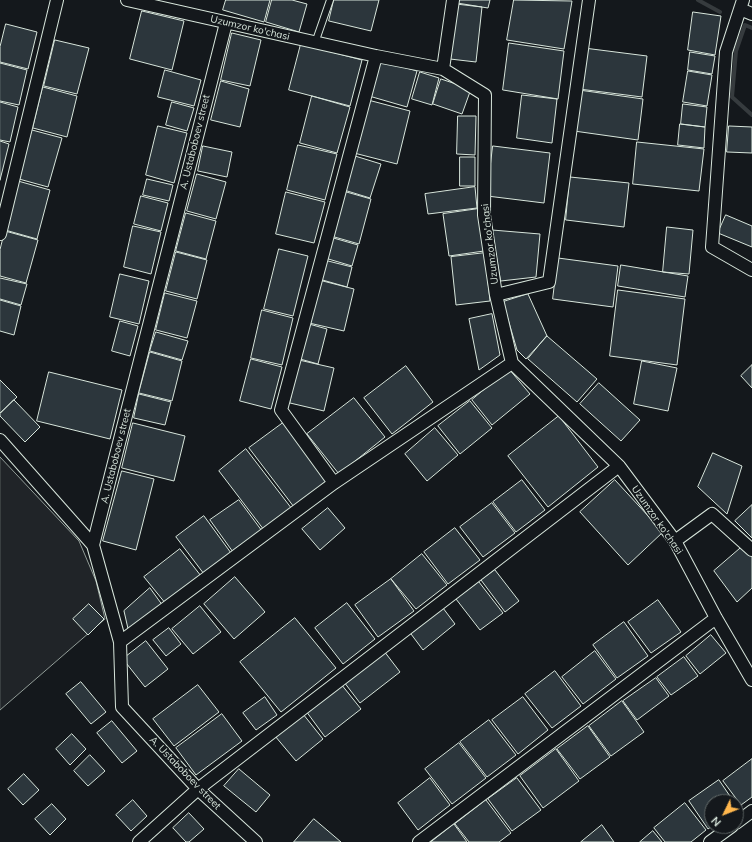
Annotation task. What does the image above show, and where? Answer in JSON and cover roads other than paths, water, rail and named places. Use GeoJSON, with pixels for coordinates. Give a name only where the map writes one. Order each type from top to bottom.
{"type":"FeatureCollection","features":[{"type":"Feature","properties":{"kind":"street"},"geometry":{"type":"LineString","coordinates":[[0,234],[3,209],[57,0]]}},
{"type":"Feature","properties":{"kind":"street"},"geometry":{"type":"LineString","coordinates":[[443,69],[453,0]]}},
{"type":"Feature","properties":{"kind":"street"},"geometry":{"type":"LineString","coordinates":[[496,295],[549,282],[589,0]]}},
{"type":"Feature","properties":{"kind":"street","name":"Uzumzor ko'chasi"},"geometry":{"type":"LineString","coordinates":[[133,1],[315,43],[443,69],[485,95],[484,215],[496,295],[512,364],[618,466],[675,541],[716,618],[752,680]]}},
{"type":"Feature","properties":{"kind":"street"},"geometry":{"type":"LineString","coordinates":[[752,14],[741,4],[726,52],[712,247],[752,270]]}},
{"type":"Feature","properties":{"kind":"street","name":"A. Ustaboboev street"},"geometry":{"type":"LineString","coordinates":[[226,23],[93,545],[120,642],[122,707],[198,789],[256,842]]}},
{"type":"Feature","properties":{"kind":"street"},"geometry":{"type":"LineString","coordinates":[[334,483],[281,410],[376,56]]}},
{"type":"Feature","properties":{"kind":"street"},"geometry":{"type":"LineString","coordinates":[[120,642],[334,483],[512,364]]}},
{"type":"Feature","properties":{"kind":"street"},"geometry":{"type":"LineString","coordinates":[[0,440],[93,545]]}},
{"type":"Feature","properties":{"kind":"street"},"geometry":{"type":"LineString","coordinates":[[139,842],[198,789],[618,466]]}},
{"type":"Feature","properties":{"kind":"street"},"geometry":{"type":"LineString","coordinates":[[675,541],[712,514],[752,550]]}},
{"type":"Feature","properties":{"kind":"street"},"geometry":{"type":"LineString","coordinates":[[419,842],[716,618]]}},
{"type":"Feature","properties":{"kind":"street"},"geometry":{"type":"LineString","coordinates":[[710,842],[721,834]]}},
{"type":"Feature","properties":{"kind":"lane"},"geometry":{"type":"LineString","coordinates":[[315,43],[330,0]]}},
{"type":"Feature","properties":{"kind":"waterway"},"geometry":{"type":"LineString","coordinates":[[698,0],[720,12]]}},
{"type":"Feature","properties":{"kind":"waterway"},"geometry":{"type":"LineString","coordinates":[[752,28],[745,25],[736,51],[732,97],[752,115]]}}]}
